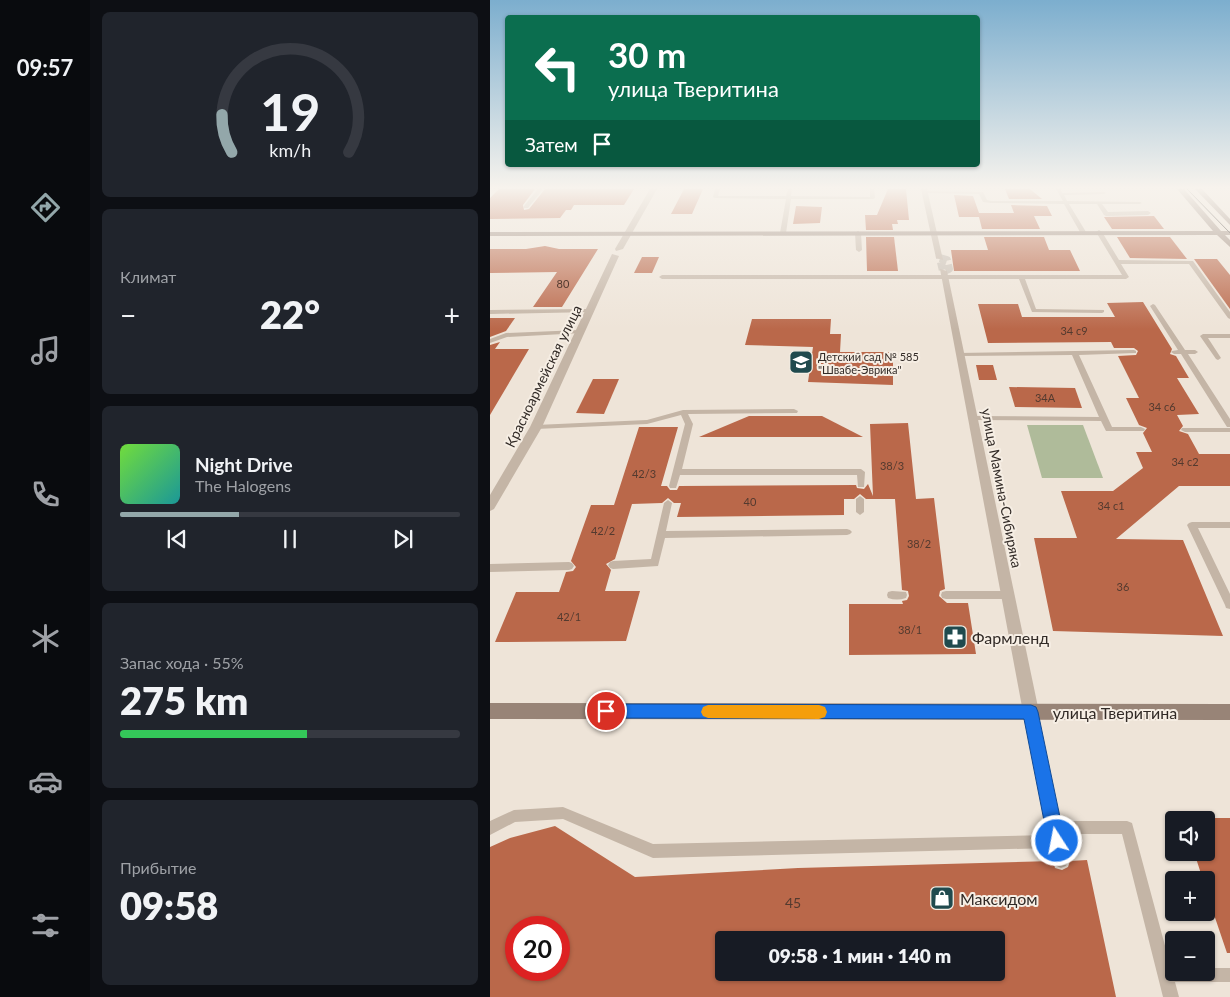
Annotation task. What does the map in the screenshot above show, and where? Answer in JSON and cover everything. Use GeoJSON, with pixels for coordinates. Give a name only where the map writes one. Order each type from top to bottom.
{"type":"FeatureCollection","features":[{"type":"Feature","properties":{"kind":"main road","name":"улица Тверитина"},"geometry":{"type":"LineString","coordinates":[[490,711],[1230,712]]}},
{"type":"Feature","properties":{"kind":"street","name":"Красноармейская улица"},"geometry":{"type":"LineString","coordinates":[[490,506],[536,427],[617,252],[627,236]]}},
{"type":"Feature","properties":{"kind":"street"},"geometry":{"type":"LineString","coordinates":[[935,236],[940,258]]}},
{"type":"Feature","properties":{"kind":"street","name":"улица Мамина-Сибиряка"},"geometry":{"type":"LineString","coordinates":[[943,274],[1031,712]]}},
{"type":"Feature","properties":{"kind":"lane"},"geometry":{"type":"LineString","coordinates":[[858,236],[859,250]]}},
{"type":"Feature","properties":{"kind":"lane"},"geometry":{"type":"LineString","coordinates":[[662,277],[943,274],[1021,278],[1126,277],[1101,236]]}},
{"type":"Feature","properties":{"kind":"lane"},"geometry":{"type":"LineString","coordinates":[[1117,262],[1191,262],[1230,317]]}},
{"type":"Feature","properties":{"kind":"lane"},"geometry":{"type":"LineString","coordinates":[[1021,278],[1034,311],[1102,311]]}},
{"type":"Feature","properties":{"kind":"lane"},"geometry":{"type":"LineString","coordinates":[[1153,306],[1230,426]]}},
{"type":"Feature","properties":{"kind":"lane"},"geometry":{"type":"LineString","coordinates":[[490,312],[590,311]]}},
{"type":"Feature","properties":{"kind":"lane"},"geometry":{"type":"LineString","coordinates":[[490,341],[506,334],[580,332]]}},
{"type":"Feature","properties":{"kind":"lane"},"geometry":{"type":"LineString","coordinates":[[1218,358],[1203,336],[1230,336]]}},
{"type":"Feature","properties":{"kind":"lane"},"geometry":{"type":"LineString","coordinates":[[960,354],[1134,352]]}},
{"type":"Feature","properties":{"kind":"lane"},"geometry":{"type":"LineString","coordinates":[[1174,352],[1195,352]]}},
{"type":"Feature","properties":{"kind":"lane"},"geometry":{"type":"LineString","coordinates":[[1075,353],[1109,429],[1141,429]]}},
{"type":"Feature","properties":{"kind":"lane"},"geometry":{"type":"LineString","coordinates":[[536,427],[648,422],[683,412],[794,411]]}},
{"type":"Feature","properties":{"kind":"lane"},"geometry":{"type":"LineString","coordinates":[[673,486],[689,424],[683,412]]}},
{"type":"Feature","properties":{"kind":"lane"},"geometry":{"type":"LineString","coordinates":[[972,418],[1104,419]]}},
{"type":"Feature","properties":{"kind":"lane"},"geometry":{"type":"LineString","coordinates":[[1185,430],[1230,430]]}},
{"type":"Feature","properties":{"kind":"lane"},"geometry":{"type":"LineString","coordinates":[[677,472],[861,472],[861,484]]}},
{"type":"Feature","properties":{"kind":"lane"},"geometry":{"type":"LineString","coordinates":[[860,499],[860,512]]}},
{"type":"Feature","properties":{"kind":"lane"},"geometry":{"type":"LineString","coordinates":[[613,565],[655,564],[668,503]]}},
{"type":"Feature","properties":{"kind":"lane"},"geometry":{"type":"LineString","coordinates":[[1230,525],[1192,525],[1230,605]]}},
{"type":"Feature","properties":{"kind":"lane"},"geometry":{"type":"LineString","coordinates":[[661,535],[847,532]]}},
{"type":"Feature","properties":{"kind":"lane"},"geometry":{"type":"LineString","coordinates":[[490,568],[568,566]]}},
{"type":"Feature","properties":{"kind":"lane"},"geometry":{"type":"LineString","coordinates":[[946,595],[1008,596]]}},
{"type":"Feature","properties":{"kind":"lane"},"geometry":{"type":"LineString","coordinates":[[1031,712],[1061,861]]}},
{"type":"Feature","properties":{"kind":"lane"},"geometry":{"type":"LineString","coordinates":[[490,828],[514,816],[563,813],[653,851],[1056,834],[1127,828],[1165,975]]}},
{"type":"Feature","properties":{"kind":"lane"},"geometry":{"type":"LineString","coordinates":[[1215,975],[1230,975]]}},
{"type":"Feature","properties":{"kind":"lane"},"geometry":{"type":"LineString","coordinates":[[1167,981],[1171,997]]}},
{"type":"Feature","properties":{"kind":"green space"},"geometry":{"type":"Polygon","coordinates":[[[1027,425],[1083,425],[1103,478],[1042,478],[1027,425]]]}},
{"type":"Feature","properties":{"kind":"building"},"geometry":{"type":"Polygon","coordinates":[[[866,237],[894,237],[898,271],[867,271],[866,237]]]}},
{"type":"Feature","properties":{"kind":"building"},"geometry":{"type":"Polygon","coordinates":[[[984,237],[1044,237],[1049,250],[1070,250],[1080,271],[954,271],[951,250],[988,250],[984,237]]]}},
{"type":"Feature","properties":{"kind":"building"},"geometry":{"type":"Polygon","coordinates":[[[1117,237],[1170,237],[1187,259],[1130,258],[1117,237]]]}},
{"type":"Feature","properties":{"kind":"building"},"geometry":{"type":"Polygon","coordinates":[[[545,246],[559,249],[598,249],[562,307],[533,307],[557,272],[490,273],[490,249],[526,249],[545,246]]]}},
{"type":"Feature","properties":{"kind":"building"},"geometry":{"type":"Polygon","coordinates":[[[642,257],[659,257],[652,273],[634,273],[642,257]]]}},
{"type":"Feature","properties":{"kind":"building"},"geometry":{"type":"Polygon","coordinates":[[[1194,259],[1217,259],[1230,275],[1230,309],[1194,259]]]}},
{"type":"Feature","properties":{"kind":"building"},"geometry":{"type":"Polygon","coordinates":[[[1143,302],[1172,349],[1170,354],[1176,356],[1189,378],[1177,378],[1199,414],[1177,415],[1183,426],[1179,431],[1188,434],[1199,454],[1230,454],[1230,486],[1179,486],[1116,539],[1183,540],[1223,636],[1053,631],[1034,538],[1077,538],[1061,491],[1113,491],[1143,468],[1136,452],[1152,452],[1143,433],[1147,428],[1139,425],[1126,398],[1139,398],[1118,356],[1136,355],[1138,351],[1134,348],[1114,348],[1111,342],[988,343],[978,304],[1018,304],[1022,317],[1115,317],[1107,303],[1143,302]]]}},
{"type":"Feature","properties":{"kind":"building"},"geometry":{"type":"Polygon","coordinates":[[[490,318],[515,318],[506,331],[490,337],[490,318]]]}},
{"type":"Feature","properties":{"kind":"building"},"geometry":{"type":"Polygon","coordinates":[[[752,319],[831,319],[830,334],[841,334],[840,352],[893,352],[893,385],[808,382],[813,347],[745,345],[752,319]]]}},
{"type":"Feature","properties":{"kind":"building"},"geometry":{"type":"Polygon","coordinates":[[[500,342],[495,349],[529,349],[490,415],[490,345],[500,342]]]}},
{"type":"Feature","properties":{"kind":"building"},"geometry":{"type":"Polygon","coordinates":[[[976,365],[993,365],[997,380],[979,380],[976,365]]]}},
{"type":"Feature","properties":{"kind":"building"},"geometry":{"type":"Polygon","coordinates":[[[593,379],[619,379],[604,414],[576,413],[593,379]]]}},
{"type":"Feature","properties":{"kind":"building"},"geometry":{"type":"Polygon","coordinates":[[[1009,387],[1075,388],[1082,408],[1015,407],[1009,387]]]}},
{"type":"Feature","properties":{"kind":"building"},"geometry":{"type":"Polygon","coordinates":[[[749,416],[822,416],[863,437],[699,437],[749,416]]]}},
{"type":"Feature","properties":{"kind":"building"},"geometry":{"type":"Polygon","coordinates":[[[908,423],[916,499],[934,498],[945,589],[940,591],[939,596],[947,603],[968,603],[976,654],[849,655],[849,604],[903,604],[902,601],[907,600],[909,596],[908,591],[902,590],[895,499],[866,499],[860,494],[854,499],[844,499],[844,515],[677,517],[681,503],[674,503],[668,498],[662,503],[632,504],[615,559],[606,564],[611,570],[605,591],[640,591],[626,641],[495,642],[516,592],[559,592],[566,572],[573,571],[576,567],[571,561],[591,505],[614,505],[639,427],[678,427],[661,486],[667,486],[670,490],[677,490],[679,486],[856,485],[857,488],[864,489],[868,484],[873,496],[870,424],[908,423]]]}},
{"type":"Feature","properties":{"kind":"building"},"geometry":{"type":"Polygon","coordinates":[[[1215,818],[1230,818],[1230,953],[1227,953],[1215,918],[1215,871],[1200,871],[1197,861],[1215,861],[1215,818]]]}},
{"type":"Feature","properties":{"kind":"building"},"geometry":{"type":"Polygon","coordinates":[[[555,826],[635,877],[798,868],[1053,861],[1055,868],[1062,870],[1068,867],[1070,861],[1087,860],[1116,997],[490,997],[490,847],[510,838],[555,826]]]}},
{"type":"Feature","properties":{"kind":"tunnel"},"geometry":{"type":"LineString","coordinates":[[940,258],[947,260],[949,269],[943,271],[940,258]]}},
{"type":"Feature","properties":{"kind":"slow traffic"},"geometry":{"type":"LineString","coordinates":[[708,712],[819,712]]}},
{"type":"Feature","properties":{"kind":"place","name":"Детский сад № 585 \"Швабе-Эврика\""},"geometry":{"type":"Point","coordinates":[801,362]}},
{"type":"Feature","properties":{"kind":"place","name":"Фармленд"},"geometry":{"type":"Point","coordinates":[955,637]}},
{"type":"Feature","properties":{"kind":"place","name":"Максидом"},"geometry":{"type":"Point","coordinates":[942,898]}},
{"type":"Feature","properties":{"kind":"route"},"geometry":{"type":"LineString","coordinates":[[606,711],[1031,712],[1057,841]]}}]}
